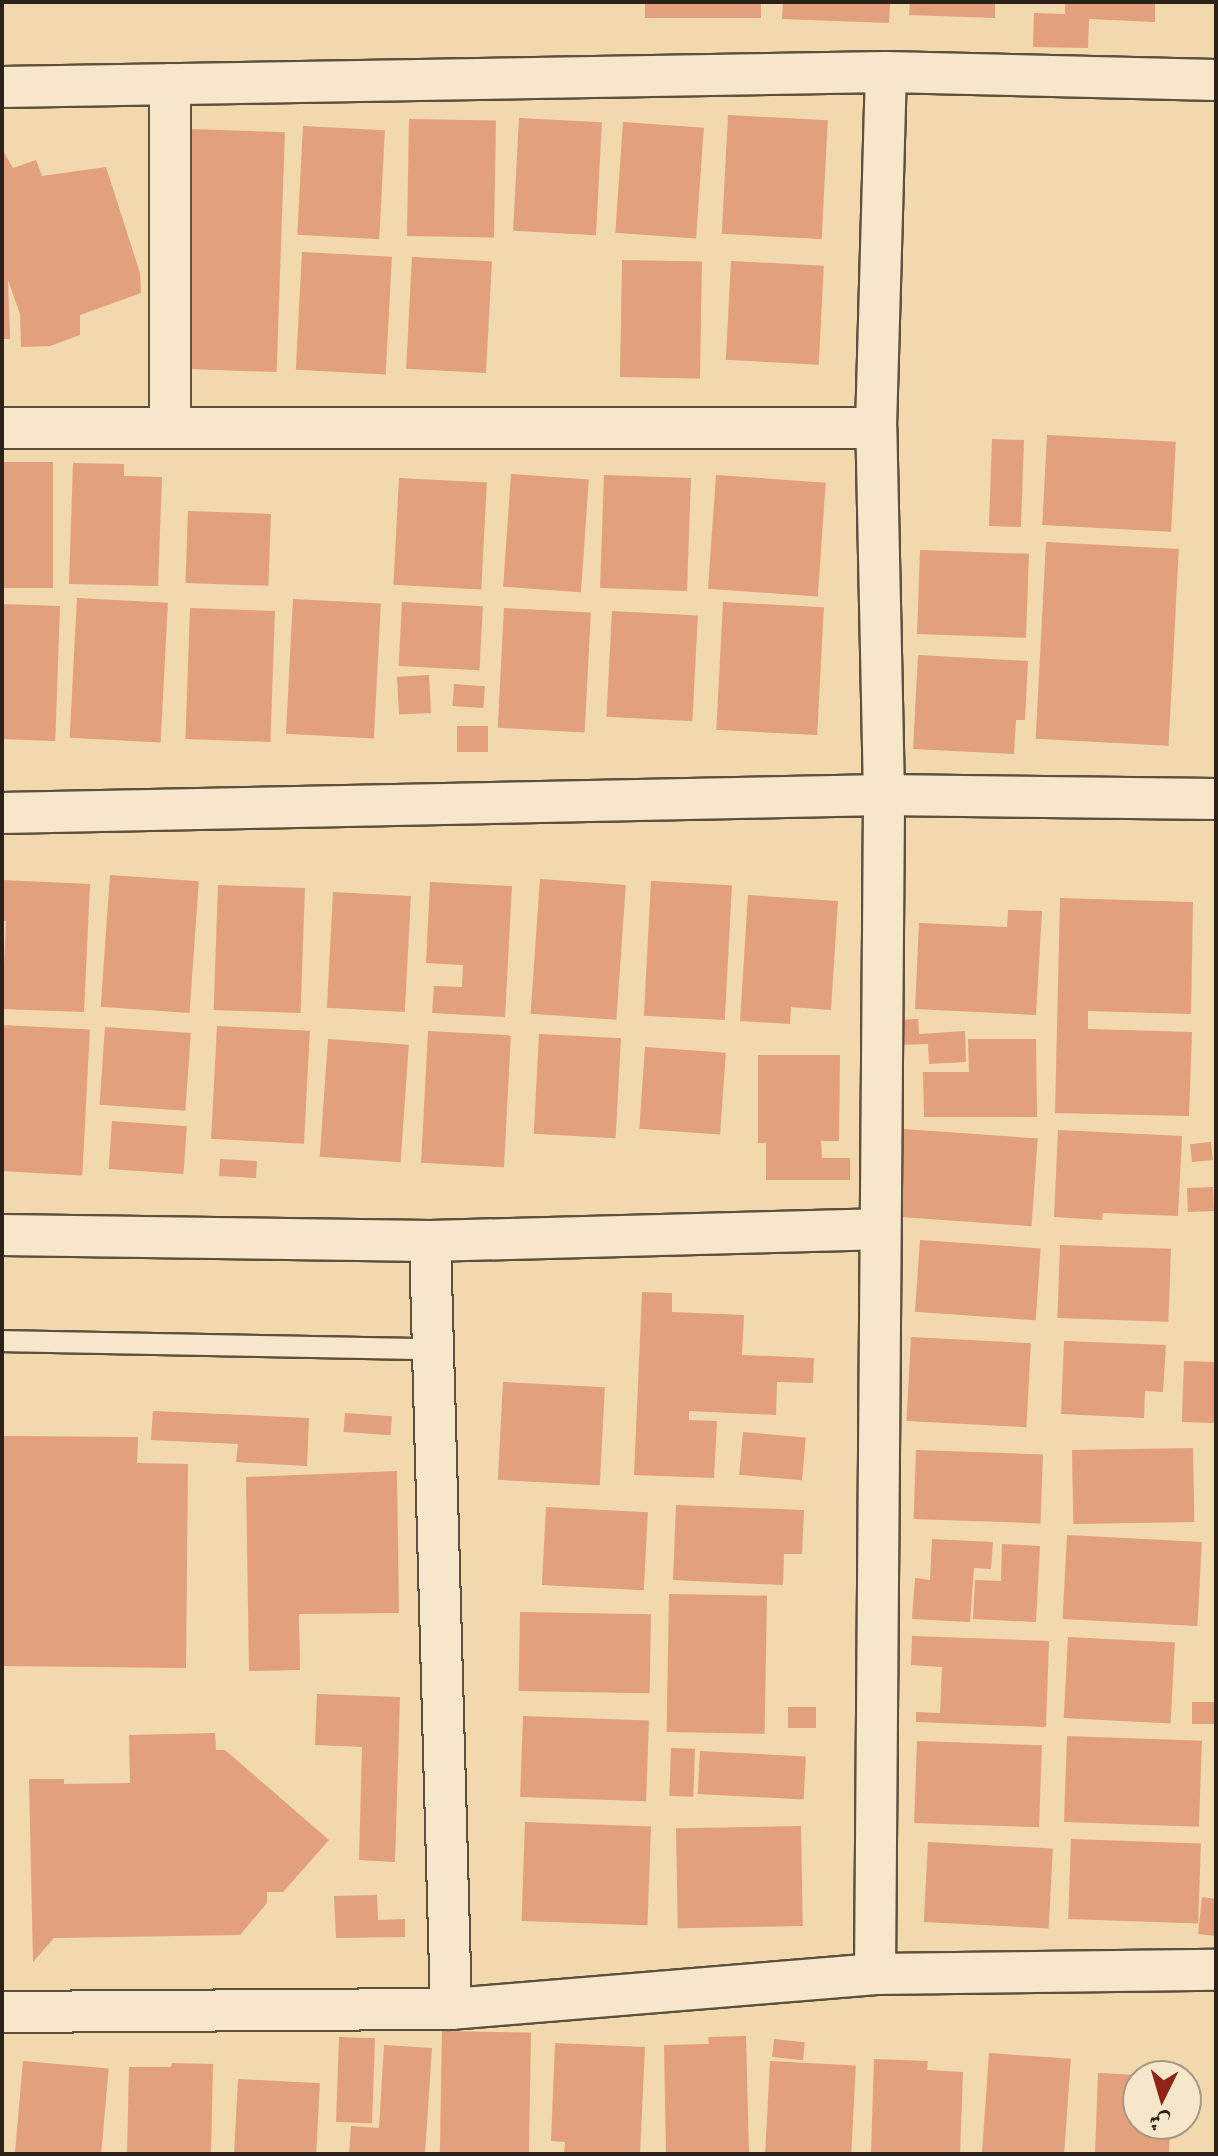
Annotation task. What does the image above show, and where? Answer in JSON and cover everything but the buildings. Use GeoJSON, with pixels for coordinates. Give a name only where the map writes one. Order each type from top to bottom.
{"type":"FeatureCollection","features":[{"type":"Feature","properties":{"kind":"street"},"geometry":{"type":"LineString","coordinates":[[875,1974],[877,1229],[884,795],[876,428],[886,72]]}},
{"type":"Feature","properties":{"kind":"street"},"geometry":{"type":"LineString","coordinates":[[2,87],[886,72],[1216,80]]}},
{"type":"Feature","properties":{"kind":"street"},"geometry":{"type":"LineString","coordinates":[[170,84],[170,428]]}},
{"type":"Feature","properties":{"kind":"street"},"geometry":{"type":"LineString","coordinates":[[2,428],[876,428]]}},
{"type":"Feature","properties":{"kind":"street"},"geometry":{"type":"LineString","coordinates":[[2,813],[884,795],[1216,799]]}},
{"type":"Feature","properties":{"kind":"street"},"geometry":{"type":"LineString","coordinates":[[2,1235],[430,1241],[877,1229]]}},
{"type":"Feature","properties":{"kind":"street"},"geometry":{"type":"LineString","coordinates":[[430,1241],[451,2009]]}},
{"type":"Feature","properties":{"kind":"street"},"geometry":{"type":"LineString","coordinates":[[2,2012],[451,2009],[875,1974],[1216,1970]]}},
{"type":"Feature","properties":{"kind":"lane"},"geometry":{"type":"LineString","coordinates":[[2,1341],[433,1349]]}}]}
